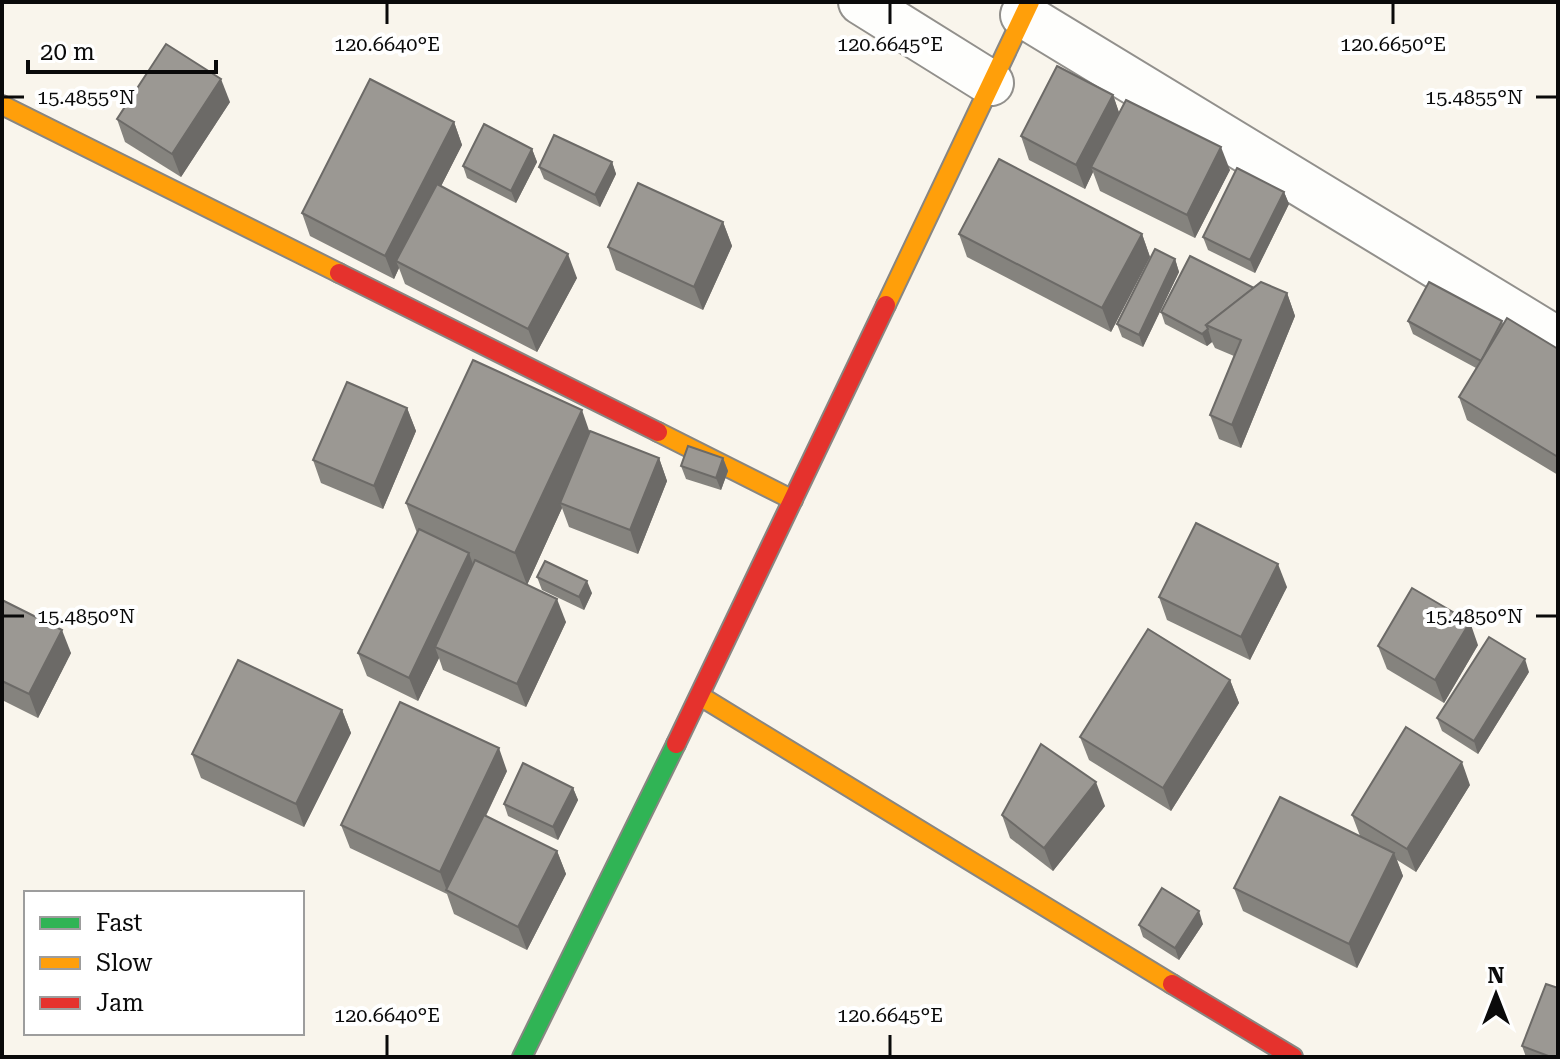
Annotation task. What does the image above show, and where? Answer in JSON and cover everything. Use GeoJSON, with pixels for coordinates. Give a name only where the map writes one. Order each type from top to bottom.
{"type":"FeatureCollection","features":[{"type":"Feature","properties":{"kind":"street"},"geometry":{"type":"LineString","coordinates":[[861,2],[991,83]]}},
{"type":"Feature","properties":{"kind":"street"},"geometry":{"type":"LineString","coordinates":[[522,1057],[700,696],[1027,9],[1558,340]]}},
{"type":"Feature","properties":{"kind":"street"},"geometry":{"type":"LineString","coordinates":[[2,105],[793,500]]}},
{"type":"Feature","properties":{"kind":"street"},"geometry":{"type":"LineString","coordinates":[[700,696],[1293,1057]]}},
{"type":"Feature","properties":{"kind":"building"},"geometry":{"type":"Polygon","coordinates":[[[166,44],[221,79],[172,154],[117,119],[166,44]]]}},
{"type":"Feature","properties":{"kind":"building"},"geometry":{"type":"Polygon","coordinates":[[[1057,66],[1113,95],[1076,165],[1021,136],[1057,66]]]}},
{"type":"Feature","properties":{"kind":"building"},"geometry":{"type":"Polygon","coordinates":[[[370,79],[454,122],[385,256],[302,213],[370,79]]]}},
{"type":"Feature","properties":{"kind":"building"},"geometry":{"type":"Polygon","coordinates":[[[1126,100],[1221,147],[1187,215],[1091,167],[1126,100]]]}},
{"type":"Feature","properties":{"kind":"building"},"geometry":{"type":"Polygon","coordinates":[[[484,124],[532,149],[511,191],[463,166],[484,124]]]}},
{"type":"Feature","properties":{"kind":"building"},"geometry":{"type":"Polygon","coordinates":[[[554,135],[612,162],[595,195],[539,167],[554,135]]]}},
{"type":"Feature","properties":{"kind":"building"},"geometry":{"type":"Polygon","coordinates":[[[999,159],[1142,234],[1102,308],[959,234],[999,159]]]}},
{"type":"Feature","properties":{"kind":"building"},"geometry":{"type":"Polygon","coordinates":[[[1237,168],[1284,192],[1250,260],[1203,237],[1237,168]]]}},
{"type":"Feature","properties":{"kind":"building"},"geometry":{"type":"Polygon","coordinates":[[[638,183],[723,222],[694,287],[608,247],[638,183]]]}},
{"type":"Feature","properties":{"kind":"building"},"geometry":{"type":"Polygon","coordinates":[[[437,184],[568,254],[528,329],[396,261],[437,184]]]}},
{"type":"Feature","properties":{"kind":"building"},"geometry":{"type":"Polygon","coordinates":[[[1155,249],[1175,259],[1139,335],[1117,324],[1155,249]]]}},
{"type":"Feature","properties":{"kind":"building"},"geometry":{"type":"Polygon","coordinates":[[[1190,256],[1254,288],[1206,325],[1208,329],[1202,334],[1161,312],[1190,256]]]}},
{"type":"Feature","properties":{"kind":"building"},"geometry":{"type":"Polygon","coordinates":[[[1261,282],[1287,293],[1232,425],[1210,415],[1241,340],[1206,325],[1261,282]]]}},
{"type":"Feature","properties":{"kind":"building"},"geometry":{"type":"Polygon","coordinates":[[[1429,282],[1502,321],[1481,361],[1408,321],[1429,282]]]}},
{"type":"Feature","properties":{"kind":"building"},"geometry":{"type":"Polygon","coordinates":[[[1507,318],[1558,349],[1558,457],[1459,397],[1507,318]]]}},
{"type":"Feature","properties":{"kind":"building"},"geometry":{"type":"Polygon","coordinates":[[[473,360],[582,410],[515,553],[406,503],[473,360]]]}},
{"type":"Feature","properties":{"kind":"building"},"geometry":{"type":"Polygon","coordinates":[[[347,382],[407,408],[374,486],[313,460],[347,382]]]}},
{"type":"Feature","properties":{"kind":"building"},"geometry":{"type":"Polygon","coordinates":[[[590,431],[659,458],[630,530],[560,503],[590,431]]]}},
{"type":"Feature","properties":{"kind":"building"},"geometry":{"type":"Polygon","coordinates":[[[688,446],[723,458],[716,478],[681,466],[688,446]]]}},
{"type":"Feature","properties":{"kind":"building"},"geometry":{"type":"Polygon","coordinates":[[[1196,523],[1278,564],[1241,637],[1159,597],[1196,523]]]}},
{"type":"Feature","properties":{"kind":"building"},"geometry":{"type":"Polygon","coordinates":[[[419,529],[469,553],[409,678],[358,653],[419,529]]]}},
{"type":"Feature","properties":{"kind":"building"},"geometry":{"type":"Polygon","coordinates":[[[475,560],[557,599],[517,684],[435,647],[475,560]]]}},
{"type":"Feature","properties":{"kind":"building"},"geometry":{"type":"Polygon","coordinates":[[[545,561],[587,581],[579,597],[537,577],[545,561]]]}},
{"type":"Feature","properties":{"kind":"building"},"geometry":{"type":"Polygon","coordinates":[[[1412,588],[1470,622],[1435,680],[1378,646],[1412,588]]]}},
{"type":"Feature","properties":{"kind":"building"},"geometry":{"type":"Polygon","coordinates":[[[2,600],[62,630],[29,694],[2,681],[2,600]]]}},
{"type":"Feature","properties":{"kind":"building"},"geometry":{"type":"Polygon","coordinates":[[[1148,629],[1230,680],[1163,788],[1080,737],[1148,629]]]}},
{"type":"Feature","properties":{"kind":"building"},"geometry":{"type":"Polygon","coordinates":[[[1489,637],[1525,659],[1474,741],[1437,718],[1489,637]]]}},
{"type":"Feature","properties":{"kind":"building"},"geometry":{"type":"Polygon","coordinates":[[[238,660],[342,710],[296,804],[192,754],[238,660]]]}},
{"type":"Feature","properties":{"kind":"building"},"geometry":{"type":"Polygon","coordinates":[[[400,702],[499,748],[440,872],[341,825],[400,702]]]}},
{"type":"Feature","properties":{"kind":"building"},"geometry":{"type":"Polygon","coordinates":[[[1406,727],[1462,762],[1407,849],[1352,815],[1406,727]]]}},
{"type":"Feature","properties":{"kind":"building"},"geometry":{"type":"Polygon","coordinates":[[[1041,744],[1096,782],[1044,848],[1002,815],[1041,744]]]}},
{"type":"Feature","properties":{"kind":"building"},"geometry":{"type":"Polygon","coordinates":[[[523,763],[573,788],[553,827],[504,804],[523,763]]]}},
{"type":"Feature","properties":{"kind":"building"},"geometry":{"type":"Polygon","coordinates":[[[1280,797],[1394,853],[1349,944],[1234,888],[1280,797]]]}},
{"type":"Feature","properties":{"kind":"building"},"geometry":{"type":"Polygon","coordinates":[[[484,815],[557,851],[518,927],[446,890],[484,815]]]}},
{"type":"Feature","properties":{"kind":"building"},"geometry":{"type":"Polygon","coordinates":[[[1162,888],[1199,911],[1175,948],[1139,925],[1162,888]]]}},
{"type":"Feature","properties":{"kind":"building"},"geometry":{"type":"Polygon","coordinates":[[[1546,984],[1558,988],[1558,1057],[1522,1046],[1546,984]]]}},
{"type":"Feature","properties":{"kind":"traffic: fast"},"geometry":{"type":"LineString","coordinates":[[522,1057],[676,744]]}},
{"type":"Feature","properties":{"kind":"traffic: slow"},"geometry":{"type":"LineString","coordinates":[[886,305],[1030,2]]}},
{"type":"Feature","properties":{"kind":"traffic: slow"},"geometry":{"type":"LineString","coordinates":[[2,105],[339,273]]}},
{"type":"Feature","properties":{"kind":"traffic: slow"},"geometry":{"type":"LineString","coordinates":[[658,432],[793,500]]}},
{"type":"Feature","properties":{"kind":"traffic: slow"},"geometry":{"type":"LineString","coordinates":[[700,696],[1172,984]]}},
{"type":"Feature","properties":{"kind":"traffic: jam"},"geometry":{"type":"LineString","coordinates":[[339,273],[658,432]]}},
{"type":"Feature","properties":{"kind":"traffic: jam"},"geometry":{"type":"LineString","coordinates":[[676,744],[886,305]]}},
{"type":"Feature","properties":{"kind":"traffic: jam"},"geometry":{"type":"LineString","coordinates":[[1172,984],[1293,1057]]}}]}
